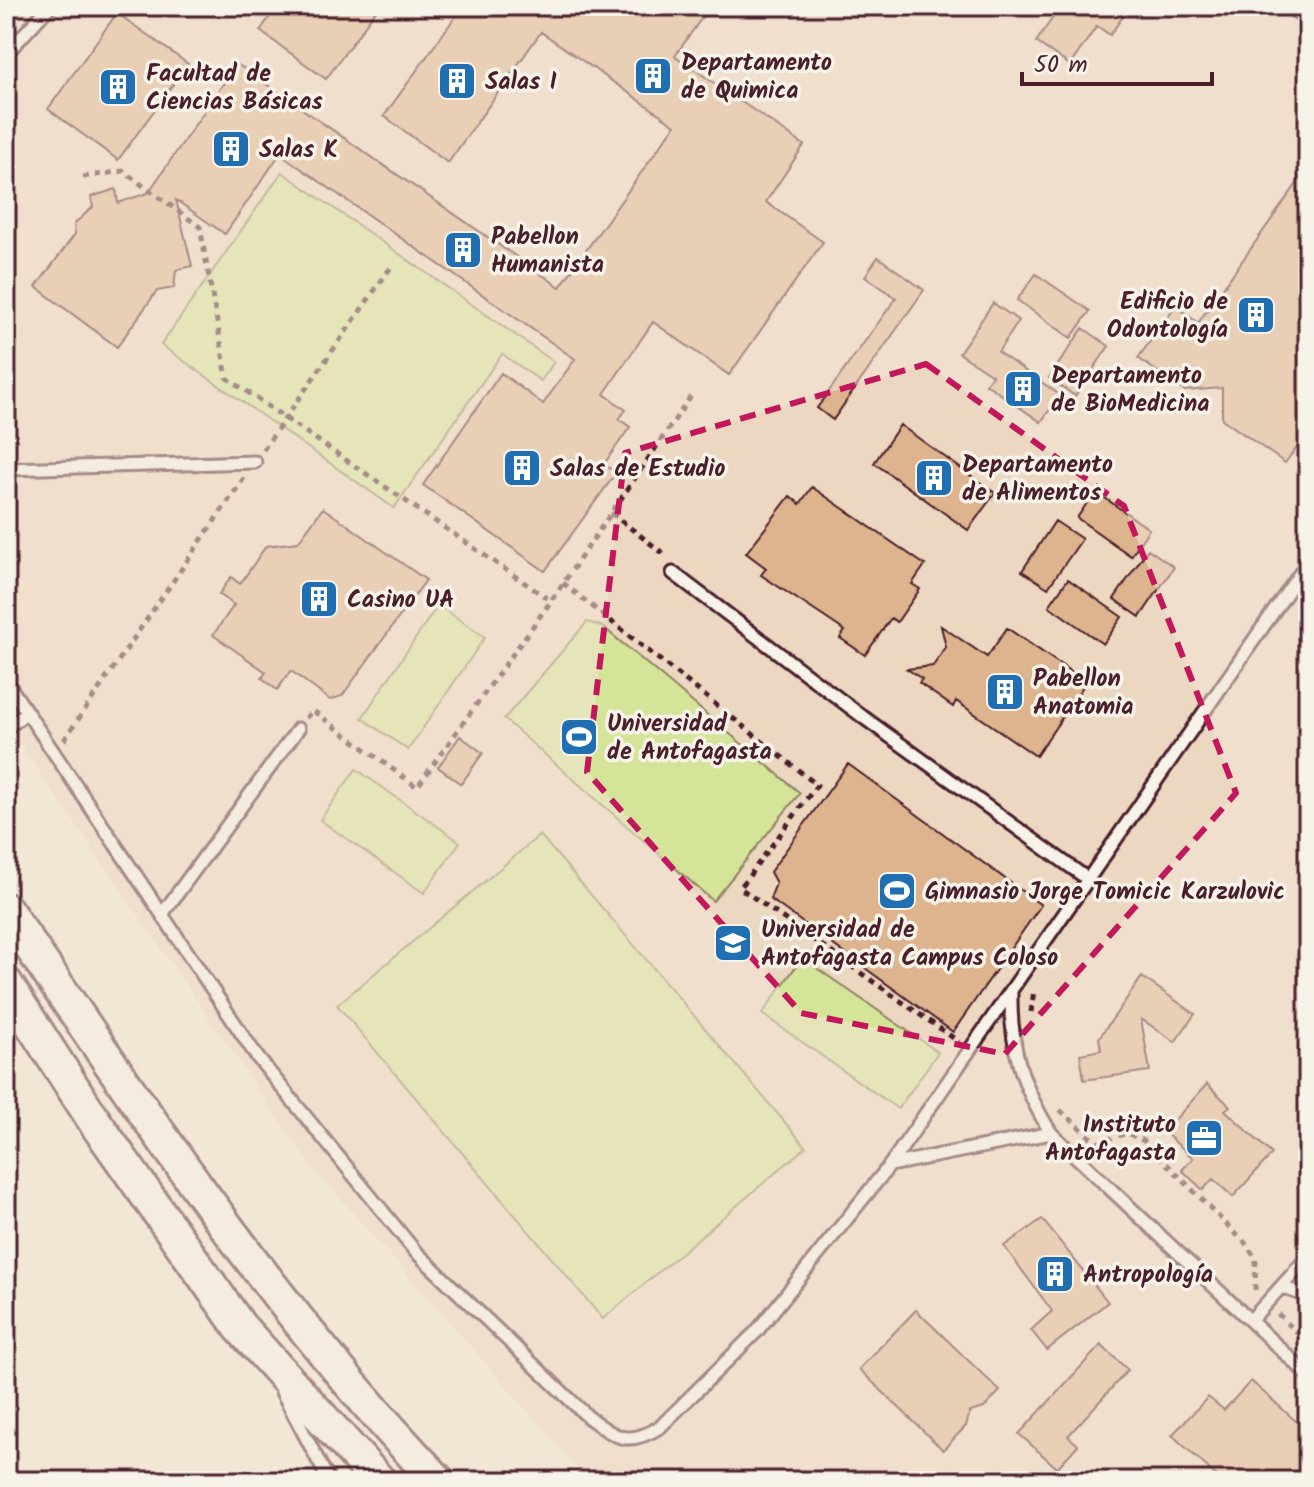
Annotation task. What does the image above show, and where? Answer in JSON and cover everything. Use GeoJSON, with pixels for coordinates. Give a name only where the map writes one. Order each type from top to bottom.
{"type":"FeatureCollection","features":[{"type":"Feature","properties":{"kind":"main road"},"geometry":{"type":"LineString","coordinates":[[6,910],[178,1162],[261,1275],[359,1394],[438,1481]]}},
{"type":"Feature","properties":{"kind":"main road"},"geometry":{"type":"LineString","coordinates":[[6,984],[166,1225],[261,1353],[379,1481]]}},
{"type":"Feature","properties":{"kind":"lane"},"geometry":{"type":"LineString","coordinates":[[6,54],[50,6]]}},
{"type":"Feature","properties":{"kind":"lane"},"geometry":{"type":"LineString","coordinates":[[1288,6],[1308,20]]}},
{"type":"Feature","properties":{"kind":"lane"},"geometry":{"type":"LineString","coordinates":[[6,469],[255,462]]}},
{"type":"Feature","properties":{"kind":"lane"},"geometry":{"type":"LineString","coordinates":[[6,681],[258,1058],[415,1251],[588,1417],[617,1438],[641,1438],[660,1427],[757,1331],[890,1165],[1308,562]]}},
{"type":"Feature","properties":{"kind":"lane"},"geometry":{"type":"LineString","coordinates":[[673,567],[863,717],[1089,880]]}},
{"type":"Feature","properties":{"kind":"lane"},"geometry":{"type":"LineString","coordinates":[[6,729],[27,712]]}},
{"type":"Feature","properties":{"kind":"lane"},"geometry":{"type":"LineString","coordinates":[[163,913],[298,729]]}},
{"type":"Feature","properties":{"kind":"lane"},"geometry":{"type":"LineString","coordinates":[[1011,990],[1016,1059],[1028,1095],[1051,1133],[1308,1375]]}},
{"type":"Feature","properties":{"kind":"lane"},"geometry":{"type":"LineString","coordinates":[[890,1165],[1051,1133]]}},
{"type":"Feature","properties":{"kind":"lane"},"geometry":{"type":"LineString","coordinates":[[1251,1320],[1308,1257]]}},
{"type":"Feature","properties":{"kind":"lane"},"geometry":{"type":"LineString","coordinates":[[1281,1287],[1304,1295],[1308,1292]]}},
{"type":"Feature","properties":{"kind":"lane"},"geometry":{"type":"LineString","coordinates":[[261,1353],[329,1481]]}},
{"type":"Feature","properties":{"kind":"path"},"geometry":{"type":"LineString","coordinates":[[83,177],[123,171],[200,227],[227,378],[551,601]]}},
{"type":"Feature","properties":{"kind":"path"},"geometry":{"type":"LineString","coordinates":[[54,754],[391,267]]}},
{"type":"Feature","properties":{"kind":"path"},"geometry":{"type":"LineString","coordinates":[[298,729],[312,710],[417,787],[551,601],[691,396]]}},
{"type":"Feature","properties":{"kind":"path"},"geometry":{"type":"LineString","coordinates":[[611,513],[673,567]]}},
{"type":"Feature","properties":{"kind":"path"},"geometry":{"type":"LineString","coordinates":[[563,583],[817,785],[740,888],[969,1049]]}},
{"type":"Feature","properties":{"kind":"path"},"geometry":{"type":"LineString","coordinates":[[1030,1021],[1034,991],[1040,981]]}},
{"type":"Feature","properties":{"kind":"path"},"geometry":{"type":"LineString","coordinates":[[1052,1101],[1097,1143],[1127,1133],[1144,1141],[1246,1244],[1256,1259],[1255,1292],[1308,1343]]}},
{"type":"Feature","properties":{"kind":"highlighted area"},"geometry":{"type":"Polygon","coordinates":[[[926,364],[1124,506],[1236,793],[1005,1054],[801,1013],[587,772],[625,453],[926,364]]]}},
{"type":"Feature","properties":{"kind":"shaded area","name":"Universidad de Antofagasta Campus Coloso"},"geometry":{"type":"Polygon","coordinates":[[[6,6],[1308,6],[1308,1481],[590,1481],[519,1401],[307,1160],[6,723],[6,6]]]}},
{"type":"Feature","properties":{"kind":"green space"},"geometry":{"type":"Polygon","coordinates":[[[282,172],[554,362],[541,381],[502,354],[394,508],[161,345],[282,172]]]}},
{"type":"Feature","properties":{"kind":"green space"},"geometry":{"type":"Polygon","coordinates":[[[438,605],[485,637],[408,750],[362,718],[438,605]]]}},
{"type":"Feature","properties":{"kind":"green space"},"geometry":{"type":"Polygon","coordinates":[[[587,622],[603,627],[800,793],[713,901],[504,719],[587,622]]]}},
{"type":"Feature","properties":{"kind":"green space"},"geometry":{"type":"Polygon","coordinates":[[[356,769],[460,842],[424,893],[320,820],[356,769]]]}},
{"type":"Feature","properties":{"kind":"green space"},"geometry":{"type":"Polygon","coordinates":[[[540,835],[806,1147],[603,1319],[337,1005],[540,835]]]}},
{"type":"Feature","properties":{"kind":"green space"},"geometry":{"type":"Polygon","coordinates":[[[802,958],[938,1052],[898,1109],[762,1014],[802,958]]]}},
{"type":"Feature","properties":{"kind":"building"},"geometry":{"type":"Polygon","coordinates":[[[277,6],[379,6],[326,79],[260,31],[277,6]]]}},
{"type":"Feature","properties":{"kind":"building"},"geometry":{"type":"Polygon","coordinates":[[[463,6],[710,6],[675,56],[804,145],[766,202],[823,242],[729,375],[653,322],[604,394],[626,410],[619,419],[630,427],[604,464],[616,473],[545,571],[423,485],[501,373],[543,404],[575,359],[280,154],[225,234],[176,200],[192,266],[176,270],[174,288],[157,291],[117,347],[36,287],[75,234],[74,224],[93,207],[91,197],[116,189],[118,203],[148,193],[237,64],[560,287],[675,125],[541,32],[448,163],[384,116],[463,6]]]}},
{"type":"Feature","properties":{"kind":"building"},"geometry":{"type":"Polygon","coordinates":[[[1061,6],[1130,6],[1110,35],[1097,26],[1070,65],[1036,42],[1061,6]]]}},
{"type":"Feature","properties":{"kind":"building","name":"Facultad de Ciencias Básicas"},"geometry":{"type":"Polygon","coordinates":[[[117,13],[188,64],[118,160],[48,109],[117,13]]]}},
{"type":"Feature","properties":{"kind":"building","name":"Edificio de Odontología"},"geometry":{"type":"Polygon","coordinates":[[[1308,168],[1308,453],[1298,446],[1285,463],[1222,419],[1222,388],[1185,391],[1138,358],[1176,306],[1198,323],[1308,168]]]}},
{"type":"Feature","properties":{"kind":"building"},"geometry":{"type":"Polygon","coordinates":[[[878,257],[924,290],[833,420],[817,408],[896,298],[865,276],[878,257]]]}},
{"type":"Feature","properties":{"kind":"building","name":"Departamento de BioMedicina"},"geometry":{"type":"Polygon","coordinates":[[[1036,274],[1090,311],[1071,338],[1017,300],[1036,274]]]}},
{"type":"Feature","properties":{"kind":"building"},"geometry":{"type":"Polygon","coordinates":[[[993,303],[1019,321],[998,352],[1060,395],[1041,422],[986,384],[992,375],[959,353],[993,303]]]}},
{"type":"Feature","properties":{"kind":"building","name":"Departamento de BioMedicina"},"geometry":{"type":"Polygon","coordinates":[[[1083,328],[1109,346],[1075,396],[1049,378],[1083,328]]]}},
{"type":"Feature","properties":{"kind":"building","name":"Departamento de Alimentos"},"geometry":{"type":"Polygon","coordinates":[[[900,425],[995,493],[968,530],[874,463],[900,425]]]}},
{"type":"Feature","properties":{"kind":"building"},"geometry":{"type":"Polygon","coordinates":[[[812,487],[925,565],[912,584],[920,589],[897,622],[891,618],[865,655],[840,638],[845,631],[761,575],[766,568],[746,553],[790,496],[800,504],[812,487]]]}},
{"type":"Feature","properties":{"kind":"building"},"geometry":{"type":"Polygon","coordinates":[[[1095,491],[1149,529],[1131,556],[1077,518],[1095,491]]]}},
{"type":"Feature","properties":{"kind":"building","name":"Casino UA"},"geometry":{"type":"Polygon","coordinates":[[[323,508],[426,580],[342,696],[330,700],[291,671],[277,690],[262,678],[266,672],[213,635],[234,605],[219,594],[231,577],[240,584],[266,546],[298,542],[323,508]]]}},
{"type":"Feature","properties":{"kind":"building"},"geometry":{"type":"Polygon","coordinates":[[[1055,521],[1082,539],[1048,588],[1022,571],[1055,521]]]}},
{"type":"Feature","properties":{"kind":"building"},"geometry":{"type":"Polygon","coordinates":[[[1148,549],[1174,567],[1140,617],[1114,599],[1148,549]]]}},
{"type":"Feature","properties":{"kind":"building"},"geometry":{"type":"Polygon","coordinates":[[[1068,579],[1122,617],[1103,644],[1049,606],[1068,579]]]}},
{"type":"Feature","properties":{"kind":"building","name":"Pabellon Anatomia"},"geometry":{"type":"Polygon","coordinates":[[[941,626],[987,657],[1007,628],[1086,682],[1036,756],[956,701],[953,707],[919,683],[922,679],[907,669],[933,666],[946,647],[941,626]]]}},
{"type":"Feature","properties":{"kind":"building"},"geometry":{"type":"Polygon","coordinates":[[[460,736],[483,753],[461,784],[438,767],[460,736]]]}},
{"type":"Feature","properties":{"kind":"building","name":"Gimnasio Jorge Tomicic Karzulovic"},"geometry":{"type":"Polygon","coordinates":[[[848,764],[1041,905],[953,1032],[770,899],[776,883],[770,872],[848,764]]]}},
{"type":"Feature","properties":{"kind":"building"},"geometry":{"type":"Polygon","coordinates":[[[1142,977],[1195,1014],[1175,1042],[1141,1019],[1150,1071],[1084,1080],[1080,1054],[1101,1050],[1099,1038],[1142,977]]]}},
{"type":"Feature","properties":{"kind":"building","name":"Instituto Antofagasta"},"geometry":{"type":"Polygon","coordinates":[[[1207,1084],[1230,1106],[1225,1110],[1272,1154],[1233,1197],[1213,1179],[1203,1190],[1182,1170],[1193,1158],[1164,1132],[1207,1084]]]}},
{"type":"Feature","properties":{"kind":"building","name":"Antropología"},"geometry":{"type":"Polygon","coordinates":[[[1042,1219],[1108,1302],[1047,1350],[1031,1330],[1052,1311],[1004,1246],[1042,1219]]]}},
{"type":"Feature","properties":{"kind":"building"},"geometry":{"type":"Polygon","coordinates":[[[916,1310],[1000,1391],[984,1408],[970,1412],[966,1426],[943,1450],[859,1369],[916,1310]]]}},
{"type":"Feature","properties":{"kind":"building"},"geometry":{"type":"Polygon","coordinates":[[[1101,1345],[1128,1370],[1068,1436],[1078,1445],[1057,1468],[1019,1434],[1101,1345]]]}},
{"type":"Feature","properties":{"kind":"building"},"geometry":{"type":"Polygon","coordinates":[[[1251,1381],[1308,1432],[1308,1481],[1222,1481],[1172,1435],[1208,1397],[1224,1410],[1251,1381]]]}},
{"type":"Feature","properties":{"kind":"place","name":"Departamento de Quimica"},"geometry":{"type":"Point","coordinates":[653,76]}},
{"type":"Feature","properties":{"kind":"place","name":"Salas I"},"geometry":{"type":"Point","coordinates":[457,81]}},
{"type":"Feature","properties":{"kind":"place","name":"Facultad de Ciencias Básicas"},"geometry":{"type":"Point","coordinates":[118,87]}},
{"type":"Feature","properties":{"kind":"place","name":"Salas K"},"geometry":{"type":"Point","coordinates":[231,149]}},
{"type":"Feature","properties":{"kind":"place","name":"Pabellon Humanista"},"geometry":{"type":"Point","coordinates":[463,250]}},
{"type":"Feature","properties":{"kind":"place","name":"Edificio de Odontología"},"geometry":{"type":"Point","coordinates":[1256,315]}},
{"type":"Feature","properties":{"kind":"place","name":"Departamento de BioMedicina"},"geometry":{"type":"Point","coordinates":[1023,389]}},
{"type":"Feature","properties":{"kind":"place","name":"Salas de Estudio"},"geometry":{"type":"Point","coordinates":[522,468]}},
{"type":"Feature","properties":{"kind":"place","name":"Departamento de Alimentos"},"geometry":{"type":"Point","coordinates":[934,478]}},
{"type":"Feature","properties":{"kind":"place","name":"Casino UA"},"geometry":{"type":"Point","coordinates":[319,599]}},
{"type":"Feature","properties":{"kind":"place","name":"Pabellon Anatomia"},"geometry":{"type":"Point","coordinates":[1005,692]}},
{"type":"Feature","properties":{"kind":"place","name":"Universidad de Antofagasta"},"geometry":{"type":"Point","coordinates":[579,737]}},
{"type":"Feature","properties":{"kind":"place","name":"Gimnasio Jorge Tomicic Karzulovic"},"geometry":{"type":"Point","coordinates":[897,891]}},
{"type":"Feature","properties":{"kind":"place","name":"Universidad de Antofagasta Campus Coloso"},"geometry":{"type":"Point","coordinates":[733,943]}},
{"type":"Feature","properties":{"kind":"place","name":"Instituto Antofagasta"},"geometry":{"type":"Point","coordinates":[1204,1138]}},
{"type":"Feature","properties":{"kind":"place","name":"Antropología"},"geometry":{"type":"Point","coordinates":[1055,1274]}}]}
